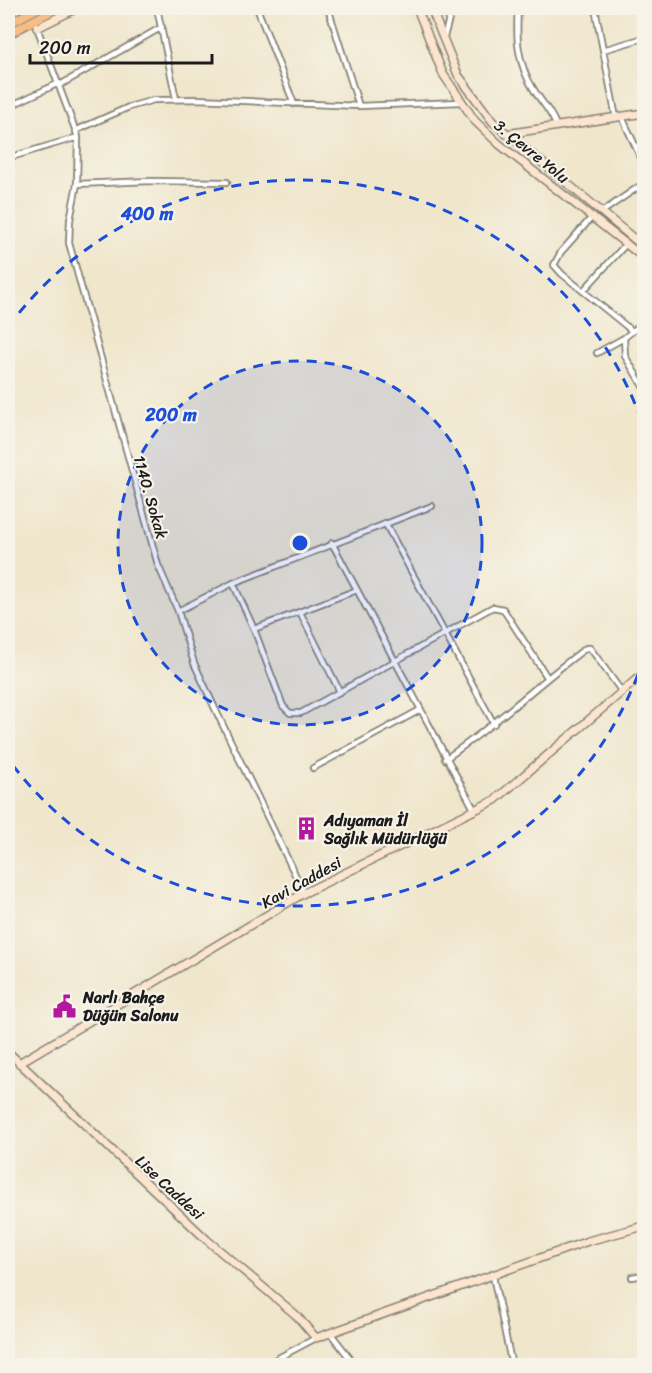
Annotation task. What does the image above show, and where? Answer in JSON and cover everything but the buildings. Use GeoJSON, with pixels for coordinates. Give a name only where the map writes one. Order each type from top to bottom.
{"type":"FeatureCollection","features":[{"type":"Feature","properties":{"kind":"highway"},"geometry":{"type":"LineString","coordinates":[[8,24],[38,8]]}},
{"type":"Feature","properties":{"kind":"highway"},"geometry":{"type":"LineString","coordinates":[[8,34],[36,24],[57,8]]}},
{"type":"Feature","properties":{"kind":"street"},"geometry":{"type":"LineString","coordinates":[[36,24],[77,8]]}},
{"type":"Feature","properties":{"kind":"street"},"geometry":{"type":"LineString","coordinates":[[157,8],[176,99]]}},
{"type":"Feature","properties":{"kind":"street"},"geometry":{"type":"LineString","coordinates":[[258,8],[294,104]]}},
{"type":"Feature","properties":{"kind":"street"},"geometry":{"type":"LineString","coordinates":[[328,8],[359,106]]}},
{"type":"Feature","properties":{"kind":"street","name":"3. Çevre Yolu"},"geometry":{"type":"LineString","coordinates":[[417,8],[436,61],[461,102],[499,144],[645,258]]}},
{"type":"Feature","properties":{"kind":"street","name":"3. Çevre Yolu"},"geometry":{"type":"LineString","coordinates":[[431,8],[465,86],[493,122],[644,246]]}},
{"type":"Feature","properties":{"kind":"street"},"geometry":{"type":"LineString","coordinates":[[445,8],[461,8]]}},
{"type":"Feature","properties":{"kind":"street"},"geometry":{"type":"LineString","coordinates":[[443,40],[452,8]]}},
{"type":"Feature","properties":{"kind":"street"},"geometry":{"type":"LineString","coordinates":[[518,8],[516,39],[521,64],[535,92],[550,109],[556,126]]}},
{"type":"Feature","properties":{"kind":"street"},"geometry":{"type":"LineString","coordinates":[[595,8],[619,117],[645,165]]}},
{"type":"Feature","properties":{"kind":"street","name":"1140. Sokak"},"geometry":{"type":"LineString","coordinates":[[36,24],[77,129],[77,184],[69,243],[158,565],[178,610],[194,663],[304,893]]}},
{"type":"Feature","properties":{"kind":"street"},"geometry":{"type":"LineString","coordinates":[[8,107],[59,84],[162,27]]}},
{"type":"Feature","properties":{"kind":"street"},"geometry":{"type":"LineString","coordinates":[[603,50],[645,38]]}},
{"type":"Feature","properties":{"kind":"street"},"geometry":{"type":"LineString","coordinates":[[77,129],[141,102],[176,99],[359,106],[461,102]]}},
{"type":"Feature","properties":{"kind":"street"},"geometry":{"type":"LineString","coordinates":[[506,135],[645,113]]}},
{"type":"Feature","properties":{"kind":"street"},"geometry":{"type":"LineString","coordinates":[[8,158],[78,137]]}},
{"type":"Feature","properties":{"kind":"street"},"geometry":{"type":"LineString","coordinates":[[77,184],[150,181],[227,182]]}},
{"type":"Feature","properties":{"kind":"street"},"geometry":{"type":"LineString","coordinates":[[602,212],[645,183]]}},
{"type":"Feature","properties":{"kind":"street"},"geometry":{"type":"LineString","coordinates":[[593,216],[555,260],[554,265],[631,330]]}},
{"type":"Feature","properties":{"kind":"street"},"geometry":{"type":"LineString","coordinates":[[583,291],[627,243]]}},
{"type":"Feature","properties":{"kind":"street"},"geometry":{"type":"LineString","coordinates":[[597,353],[624,338],[631,330],[645,322]]}},
{"type":"Feature","properties":{"kind":"street"},"geometry":{"type":"LineString","coordinates":[[639,327],[645,332]]}},
{"type":"Feature","properties":{"kind":"street"},"geometry":{"type":"LineString","coordinates":[[624,338],[625,356],[645,388]]}},
{"type":"Feature","properties":{"kind":"street"},"geometry":{"type":"LineString","coordinates":[[178,610],[233,583],[432,506]]}},
{"type":"Feature","properties":{"kind":"street"},"geometry":{"type":"LineString","coordinates":[[385,523],[494,724]]}},
{"type":"Feature","properties":{"kind":"street"},"geometry":{"type":"LineString","coordinates":[[332,543],[475,812]]}},
{"type":"Feature","properties":{"kind":"street"},"geometry":{"type":"LineString","coordinates":[[233,583],[254,629],[276,690],[288,712],[301,713],[490,608],[500,608],[546,678]]}},
{"type":"Feature","properties":{"kind":"street"},"geometry":{"type":"LineString","coordinates":[[254,629],[357,590]]}},
{"type":"Feature","properties":{"kind":"street"},"geometry":{"type":"LineString","coordinates":[[300,612],[340,692]]}},
{"type":"Feature","properties":{"kind":"street"},"geometry":{"type":"LineString","coordinates":[[445,759],[494,724],[546,678],[586,648],[590,648],[622,692]]}},
{"type":"Feature","properties":{"kind":"street","name":"Kavi Caddesi"},"geometry":{"type":"LineString","coordinates":[[19,1063],[304,893],[389,850],[475,812],[507,792],[645,673]]}},
{"type":"Feature","properties":{"kind":"street"},"geometry":{"type":"LineString","coordinates":[[314,768],[420,710]]}},
{"type":"Feature","properties":{"kind":"street","name":"Lise Caddesi"},"geometry":{"type":"LineString","coordinates":[[8,1052],[207,1240],[296,1315],[316,1338]]}},
{"type":"Feature","properties":{"kind":"street"},"geometry":{"type":"LineString","coordinates":[[263,1365],[316,1338],[588,1241],[645,1226]]}},
{"type":"Feature","properties":{"kind":"street"},"geometry":{"type":"LineString","coordinates":[[493,1275],[512,1365]]}},
{"type":"Feature","properties":{"kind":"street"},"geometry":{"type":"LineString","coordinates":[[632,1277],[645,1275]]}},
{"type":"Feature","properties":{"kind":"street"},"geometry":{"type":"LineString","coordinates":[[331,1334],[356,1365]]}},
{"type":"Feature","properties":{"kind":"place","name":"Adıyaman İl Sağlık Müdürlüğü"},"geometry":{"type":"Point","coordinates":[306,829]}},
{"type":"Feature","properties":{"kind":"place","name":"Narlı Bahçe Düğün Salonu"},"geometry":{"type":"Point","coordinates":[65,1006]}}]}
